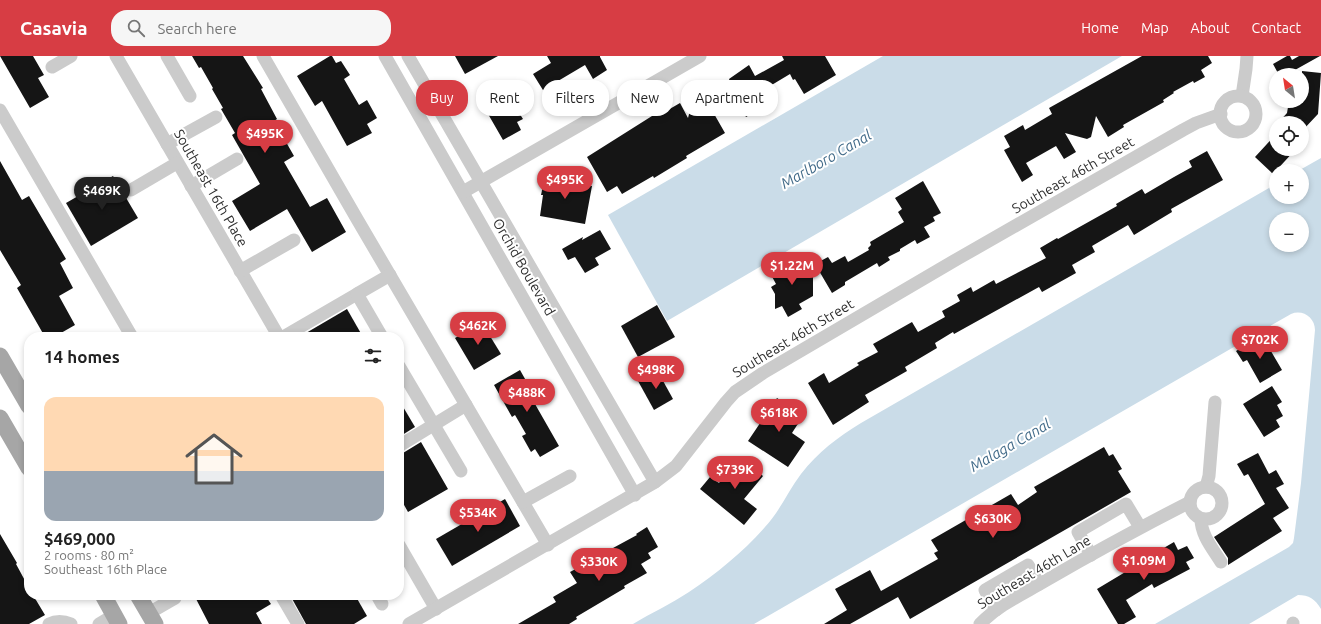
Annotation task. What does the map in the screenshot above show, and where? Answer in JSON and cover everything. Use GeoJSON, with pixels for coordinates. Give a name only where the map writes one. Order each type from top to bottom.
{"type":"FeatureCollection","features":[{"type":"Feature","properties":{"kind":"main road"},"geometry":{"type":"LineString","coordinates":[[0,356],[24,397]]}},
{"type":"Feature","properties":{"kind":"main road"},"geometry":{"type":"LineString","coordinates":[[0,418],[24,459]]}},
{"type":"Feature","properties":{"kind":"main road"},"geometry":{"type":"LineString","coordinates":[[106,600],[117,619]]}},
{"type":"Feature","properties":{"kind":"main road"},"geometry":{"type":"LineString","coordinates":[[141,600],[152,619]]}},
{"type":"Feature","properties":{"kind":"street"},"geometry":{"type":"LineString","coordinates":[[52,67],[71,56]]}},
{"type":"Feature","properties":{"kind":"street","name":"Southeast 16th Place"},"geometry":{"type":"LineString","coordinates":[[116,56],[275,332]]}},
{"type":"Feature","properties":{"kind":"street"},"geometry":{"type":"LineString","coordinates":[[167,56],[190,96]]}},
{"type":"Feature","properties":{"kind":"street"},"geometry":{"type":"LineString","coordinates":[[263,56],[548,545]]}},
{"type":"Feature","properties":{"kind":"street","name":"Orchid Boulevard"},"geometry":{"type":"LineString","coordinates":[[385,56],[635,495]]}},
{"type":"Feature","properties":{"kind":"street","name":"Orchid Boulevard"},"geometry":{"type":"LineString","coordinates":[[408,56],[655,482]]}},
{"type":"Feature","properties":{"kind":"street"},"geometry":{"type":"LineString","coordinates":[[463,192],[700,56]]}},
{"type":"Feature","properties":{"kind":"street"},"geometry":{"type":"LineString","coordinates":[[1242,96],[1247,56]]}},
{"type":"Feature","properties":{"kind":"street"},"geometry":{"type":"LineString","coordinates":[[1237,96],[1242,96],[1248,99],[1255,108],[1255,120],[1252,125],[1242,131],[1235,131],[1225,125],[1222,120],[1222,109],[1227,100],[1237,96]]}},
{"type":"Feature","properties":{"kind":"street"},"geometry":{"type":"LineString","coordinates":[[0,110],[129,332]]}},
{"type":"Feature","properties":{"kind":"street","name":"Southeast 46th Street"},"geometry":{"type":"LineString","coordinates":[[409,624],[635,495],[655,482],[676,466],[726,402],[735,392],[752,380],[1183,130],[1196,123],[1221,114]]}},
{"type":"Feature","properties":{"kind":"street"},"geometry":{"type":"LineString","coordinates":[[167,144],[216,117]]}},
{"type":"Feature","properties":{"kind":"street"},"geometry":{"type":"LineString","coordinates":[[191,186],[237,159]]}},
{"type":"Feature","properties":{"kind":"street"},"geometry":{"type":"LineString","coordinates":[[131,190],[177,162]]}},
{"type":"Feature","properties":{"kind":"street"},"geometry":{"type":"LineString","coordinates":[[240,271],[294,240]]}},
{"type":"Feature","properties":{"kind":"street"},"geometry":{"type":"LineString","coordinates":[[292,332],[390,275]]}},
{"type":"Feature","properties":{"kind":"street"},"geometry":{"type":"LineString","coordinates":[[357,294],[379,332]]}},
{"type":"Feature","properties":{"kind":"street"},"geometry":{"type":"LineString","coordinates":[[404,374],[461,471]]}},
{"type":"Feature","properties":{"kind":"street"},"geometry":{"type":"LineString","coordinates":[[1190,502],[1193,512],[1196,516],[1202,519],[1213,517],[1221,508],[1222,502],[1220,496],[1212,488],[1206,487],[1209,476],[1215,402]]}},
{"type":"Feature","properties":{"kind":"street"},"geometry":{"type":"LineString","coordinates":[[404,443],[466,405]]}},
{"type":"Feature","properties":{"kind":"street"},"geometry":{"type":"LineString","coordinates":[[523,502],[570,476]]}},
{"type":"Feature","properties":{"kind":"street","name":"Southeast 46th Lane"},"geometry":{"type":"LineString","coordinates":[[980,624],[996,610],[1039,584],[1140,527],[1190,502],[1193,493],[1206,487]]}},
{"type":"Feature","properties":{"kind":"street"},"geometry":{"type":"LineString","coordinates":[[1091,555],[1078,532],[1126,504],[1140,527]]}},
{"type":"Feature","properties":{"kind":"street"},"geometry":{"type":"LineString","coordinates":[[1202,519],[1201,525],[1204,534],[1221,562]]}},
{"type":"Feature","properties":{"kind":"street"},"geometry":{"type":"LineString","coordinates":[[404,557],[436,609]]}},
{"type":"Feature","properties":{"kind":"street"},"geometry":{"type":"LineString","coordinates":[[996,610],[985,590],[1028,565],[1039,584]]}},
{"type":"Feature","properties":{"kind":"street"},"geometry":{"type":"LineString","coordinates":[[152,619],[173,600]]}},
{"type":"Feature","properties":{"kind":"street"},"geometry":{"type":"LineString","coordinates":[[284,600],[298,624]]}},
{"type":"Feature","properties":{"kind":"street"},"geometry":{"type":"LineString","coordinates":[[99,624],[117,619]]}},
{"type":"Feature","properties":{"kind":"street"},"geometry":{"type":"LineString","coordinates":[[49,624],[54,621],[64,621],[71,624]]}},
{"type":"Feature","properties":{"kind":"water","name":"Marlboro Canal"},"geometry":{"type":"Polygon","coordinates":[[[883,56],[1122,56],[667,321],[608,215],[883,56]]]}},
{"type":"Feature","properties":{"kind":"water","name":"Malaga Canal"},"geometry":{"type":"Polygon","coordinates":[[[1321,158],[1321,609],[1311,598],[1298,595],[1249,624],[1155,624],[1289,547],[1293,543],[1301,483],[1315,330],[1311,318],[1304,314],[1295,313],[754,624],[633,624],[689,592],[720,570],[739,554],[770,521],[780,508],[796,481],[808,466],[829,446],[861,423],[1269,188],[1269,204],[1309,204],[1309,165],[1321,158]]]}},
{"type":"Feature","properties":{"kind":"building"},"geometry":{"type":"Polygon","coordinates":[[[0,56],[33,56],[44,75],[38,78],[49,97],[30,108],[0,56]]]}},
{"type":"Feature","properties":{"kind":"building"},"geometry":{"type":"Polygon","coordinates":[[[192,56],[243,56],[263,88],[261,89],[277,119],[274,121],[294,156],[284,162],[310,207],[327,198],[346,232],[312,252],[287,209],[250,231],[232,201],[260,184],[232,135],[235,133],[221,109],[223,108],[212,89],[213,88],[201,67],[199,68],[192,56]]]}},
{"type":"Feature","properties":{"kind":"building"},"geometry":{"type":"Polygon","coordinates":[[[332,56],[336,63],[341,61],[350,75],[344,79],[359,105],[367,100],[377,118],[367,124],[372,133],[347,146],[322,101],[315,106],[297,76],[332,56]]]}},
{"type":"Feature","properties":{"kind":"building"},"geometry":{"type":"Polygon","coordinates":[[[455,56],[498,56],[465,74],[455,56]]]}},
{"type":"Feature","properties":{"kind":"building"},"geometry":{"type":"Polygon","coordinates":[[[547,56],[600,56],[607,70],[593,79],[585,65],[560,80],[542,80],[542,88],[533,74],[551,63],[547,56]]]}},
{"type":"Feature","properties":{"kind":"building"},"geometry":{"type":"Polygon","coordinates":[[[782,56],[825,56],[836,75],[804,94],[795,79],[793,80],[790,74],[778,81],[729,80],[749,65],[755,76],[784,60],[782,56]]]}},
{"type":"Feature","properties":{"kind":"building"},"geometry":{"type":"Polygon","coordinates":[[[1142,56],[1208,56],[1212,63],[1201,70],[1205,77],[1194,83],[1193,81],[1173,92],[1174,93],[1163,100],[1164,102],[1123,125],[1124,127],[1108,137],[1096,116],[1091,137],[1087,139],[1065,133],[1076,152],[1064,159],[1056,146],[1026,163],[1033,175],[1022,182],[1004,150],[1010,147],[1004,136],[1023,125],[1025,130],[1052,114],[1049,108],[1142,56]]]}},
{"type":"Feature","properties":{"kind":"building"},"geometry":{"type":"Polygon","coordinates":[[[1287,56],[1290,56],[1292,60],[1299,56],[1320,56],[1299,68],[1275,68],[1273,64],[1287,56]]]}},
{"type":"Feature","properties":{"kind":"building"},"geometry":{"type":"Polygon","coordinates":[[[1309,72],[1321,73],[1318,114],[1309,124],[1309,116],[1284,116],[1287,113],[1288,108],[1309,108],[1309,72]]]}},
{"type":"Feature","properties":{"kind":"building"},"geometry":{"type":"Polygon","coordinates":[[[680,103],[681,116],[687,116],[688,118],[689,116],[715,116],[725,133],[686,156],[687,158],[654,178],[653,176],[622,194],[617,186],[607,192],[587,157],[652,116],[673,116],[673,107],[680,103]]]}},
{"type":"Feature","properties":{"kind":"building"},"geometry":{"type":"Polygon","coordinates":[[[489,116],[521,116],[523,119],[517,122],[521,130],[503,140],[489,116]]]}},
{"type":"Feature","properties":{"kind":"building"},"geometry":{"type":"Polygon","coordinates":[[[1269,142],[1269,156],[1290,156],[1282,164],[1269,164],[1269,170],[1255,157],[1269,142]]]}},
{"type":"Feature","properties":{"kind":"building"},"geometry":{"type":"Polygon","coordinates":[[[1207,151],[1223,180],[1171,209],[1172,212],[1134,235],[1128,225],[1092,246],[1095,252],[1072,265],[1076,273],[1042,292],[1039,287],[935,343],[937,348],[905,367],[907,371],[865,395],[869,402],[833,425],[808,383],[824,373],[829,383],[859,365],[857,363],[878,352],[873,344],[912,322],[918,332],[945,317],[942,311],[960,301],[957,295],[971,287],[973,292],[994,280],[996,284],[1046,258],[1040,248],[1117,206],[1116,204],[1142,189],[1145,194],[1192,167],[1189,161],[1207,151]]]}},
{"type":"Feature","properties":{"kind":"building"},"geometry":{"type":"Polygon","coordinates":[[[0,161],[22,200],[29,196],[66,259],[60,263],[73,288],[59,296],[75,325],[63,332],[42,332],[17,288],[21,285],[0,250],[0,161]]]}},
{"type":"Feature","properties":{"kind":"building"},"geometry":{"type":"Polygon","coordinates":[[[113,176],[138,218],[91,246],[66,203],[113,176]]]}},
{"type":"Feature","properties":{"kind":"building"},"geometry":{"type":"Polygon","coordinates":[[[545,177],[592,186],[585,224],[540,216],[543,195],[541,195],[545,177]]]}},
{"type":"Feature","properties":{"kind":"building"},"geometry":{"type":"Polygon","coordinates":[[[923,181],[941,213],[933,217],[935,221],[924,227],[930,237],[917,244],[915,240],[900,249],[900,251],[888,257],[890,260],[879,267],[877,263],[845,282],[845,285],[832,293],[815,264],[828,257],[832,263],[845,256],[848,262],[869,250],[868,248],[871,245],[870,242],[904,222],[898,212],[902,209],[895,198],[923,181]]]}},
{"type":"Feature","properties":{"kind":"building"},"geometry":{"type":"Polygon","coordinates":[[[600,230],[611,249],[595,258],[599,265],[585,273],[575,257],[568,260],[562,249],[583,237],[582,240],[600,230]]]}},
{"type":"Feature","properties":{"kind":"building"},"geometry":{"type":"Polygon","coordinates":[[[790,258],[798,271],[802,268],[804,271],[813,265],[813,296],[799,304],[802,309],[788,317],[782,306],[775,309],[775,294],[771,287],[776,284],[769,271],[790,258]]]}},
{"type":"Feature","properties":{"kind":"building"},"geometry":{"type":"Polygon","coordinates":[[[657,305],[675,337],[638,357],[621,326],[657,305]]]}},
{"type":"Feature","properties":{"kind":"building"},"geometry":{"type":"Polygon","coordinates":[[[347,309],[360,332],[308,332],[347,309]]]}},
{"type":"Feature","properties":{"kind":"building"},"geometry":{"type":"Polygon","coordinates":[[[482,323],[501,354],[474,370],[455,338],[482,323]]]}},
{"type":"Feature","properties":{"kind":"building"},"geometry":{"type":"Polygon","coordinates":[[[1256,339],[1262,349],[1268,346],[1282,370],[1260,383],[1247,360],[1243,362],[1236,351],[1256,339]]]}},
{"type":"Feature","properties":{"kind":"building"},"geometry":{"type":"Polygon","coordinates":[[[520,370],[538,402],[535,404],[559,446],[540,457],[535,449],[531,452],[522,436],[526,434],[515,415],[512,417],[494,385],[520,370]]]}},
{"type":"Feature","properties":{"kind":"building"},"geometry":{"type":"Polygon","coordinates":[[[657,370],[673,399],[654,410],[638,381],[657,370]]]}},
{"type":"Feature","properties":{"kind":"building"},"geometry":{"type":"Polygon","coordinates":[[[1272,386],[1282,402],[1277,405],[1283,416],[1276,420],[1280,427],[1264,437],[1243,404],[1272,386]]]}},
{"type":"Feature","properties":{"kind":"building"},"geometry":{"type":"Polygon","coordinates":[[[777,398],[803,416],[792,433],[805,442],[788,467],[748,441],[777,398]]]}},
{"type":"Feature","properties":{"kind":"building"},"geometry":{"type":"Polygon","coordinates":[[[404,408],[415,427],[404,434],[404,408]]]}},
{"type":"Feature","properties":{"kind":"building"},"geometry":{"type":"Polygon","coordinates":[[[421,442],[448,489],[408,512],[404,505],[404,452],[421,442]]]}},
{"type":"Feature","properties":{"kind":"building"},"geometry":{"type":"Polygon","coordinates":[[[1104,447],[1109,456],[1113,454],[1122,469],[1118,471],[1131,492],[910,619],[898,597],[850,624],[824,624],[847,610],[835,589],[870,570],[881,591],[938,559],[934,553],[938,551],[931,540],[1011,494],[1018,505],[1037,492],[1034,487],[1104,447]]]}},
{"type":"Feature","properties":{"kind":"building"},"geometry":{"type":"Polygon","coordinates":[[[1258,453],[1269,474],[1276,470],[1284,484],[1276,488],[1289,508],[1273,518],[1282,531],[1228,565],[1228,558],[1214,537],[1265,504],[1248,474],[1244,476],[1237,464],[1258,453]]]}},
{"type":"Feature","properties":{"kind":"building"},"geometry":{"type":"Polygon","coordinates":[[[740,457],[763,476],[744,499],[757,509],[744,525],[700,489],[710,477],[719,483],[740,457]]]}},
{"type":"Feature","properties":{"kind":"building"},"geometry":{"type":"Polygon","coordinates":[[[505,499],[520,526],[452,566],[436,539],[505,499]]]}},
{"type":"Feature","properties":{"kind":"building"},"geometry":{"type":"Polygon","coordinates":[[[647,527],[658,547],[648,553],[651,558],[641,564],[647,573],[576,617],[577,619],[569,624],[518,624],[556,602],[553,597],[577,583],[570,572],[585,564],[591,573],[618,557],[613,548],[637,535],[636,534],[647,527]]]}},
{"type":"Feature","properties":{"kind":"building"},"geometry":{"type":"Polygon","coordinates":[[[0,534],[17,563],[16,564],[24,579],[24,600],[36,600],[45,615],[29,624],[0,624],[0,534]]]}},
{"type":"Feature","properties":{"kind":"building"},"geometry":{"type":"Polygon","coordinates":[[[1174,542],[1178,550],[1187,546],[1194,558],[1186,562],[1190,569],[1154,588],[1152,584],[1126,600],[1136,617],[1124,624],[1118,624],[1097,589],[1132,568],[1133,570],[1164,553],[1162,549],[1174,542]]]}},
{"type":"Feature","properties":{"kind":"building"},"geometry":{"type":"Polygon","coordinates":[[[197,600],[268,600],[271,604],[256,613],[262,624],[209,624],[197,600]]]}},
{"type":"Feature","properties":{"kind":"building"},"geometry":{"type":"Polygon","coordinates":[[[293,600],[358,600],[367,616],[354,624],[306,624],[293,600]]]}}]}
